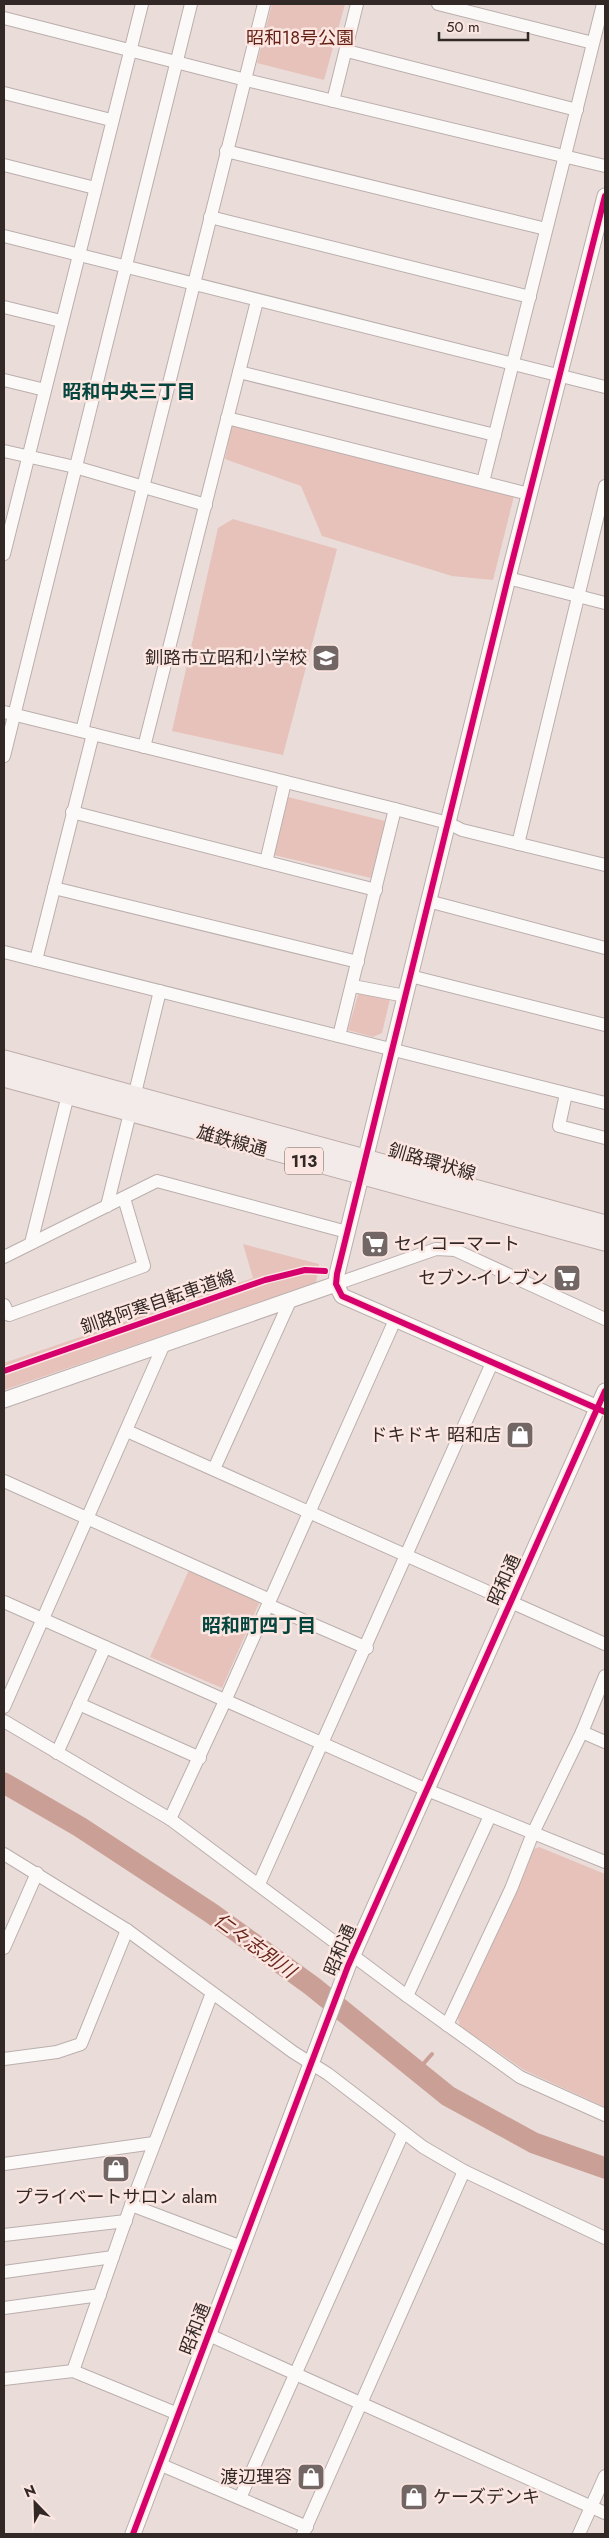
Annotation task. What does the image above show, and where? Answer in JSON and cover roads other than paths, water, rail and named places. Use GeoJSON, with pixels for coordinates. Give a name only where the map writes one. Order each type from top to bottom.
{"type":"FeatureCollection","features":[{"type":"Feature","properties":{"kind":"main road","name":"雄鉄線通"},"geometry":{"type":"LineString","coordinates":[[4,1076],[132,1105],[362,1168],[605,1242]]}},
{"type":"Feature","properties":{"kind":"main road","name":"雄鉄線通"},"geometry":{"type":"LineString","coordinates":[[4,1076],[68,1095],[132,1105]]}},
{"type":"Feature","properties":{"kind":"main road","name":"釧路環状線"},"geometry":{"type":"LineString","coordinates":[[362,1168],[605,1225]]}},
{"type":"Feature","properties":{"kind":"street"},"geometry":{"type":"LineString","coordinates":[[4,554],[8,522],[28,457],[61,321],[80,254],[111,120],[142,4]]}},
{"type":"Feature","properties":{"kind":"street"},"geometry":{"type":"LineString","coordinates":[[4,756],[9,713],[75,468],[191,4]]}},
{"type":"Feature","properties":{"kind":"street"},"geometry":{"type":"LineString","coordinates":[[36,960],[72,812],[142,487],[264,4]]}},
{"type":"Feature","properties":{"kind":"street"},"geometry":{"type":"LineString","coordinates":[[333,101],[347,51],[357,4]]}},
{"type":"Feature","properties":{"kind":"street"},"geometry":{"type":"LineString","coordinates":[[438,4],[593,43]]}},
{"type":"Feature","properties":{"kind":"street"},"geometry":{"type":"LineString","coordinates":[[483,482],[546,229],[566,158],[603,4]]}},
{"type":"Feature","properties":{"kind":"street"},"geometry":{"type":"LineString","coordinates":[[4,18],[246,80],[605,166]]}},
{"type":"Feature","properties":{"kind":"street"},"geometry":{"type":"LineString","coordinates":[[347,51],[576,110]]}},
{"type":"Feature","properties":{"kind":"street"},"geometry":{"type":"LineString","coordinates":[[4,93],[111,120]]}},
{"type":"Feature","properties":{"kind":"street"},"geometry":{"type":"LineString","coordinates":[[226,151],[546,229]]}},
{"type":"Feature","properties":{"kind":"street"},"geometry":{"type":"LineString","coordinates":[[4,165],[95,188]]}},
{"type":"Feature","properties":{"kind":"street"},"geometry":{"type":"LineString","coordinates":[[601,1410],[342,1296],[336,1284],[336,1274],[508,578],[605,196]]}},
{"type":"Feature","properties":{"kind":"street"},"geometry":{"type":"LineString","coordinates":[[210,217],[530,297]]}},
{"type":"Feature","properties":{"kind":"street"},"geometry":{"type":"LineString","coordinates":[[4,236],[605,387]]}},
{"type":"Feature","properties":{"kind":"street"},"geometry":{"type":"LineString","coordinates":[[144,747],[257,301]]}},
{"type":"Feature","properties":{"kind":"street"},"geometry":{"type":"LineString","coordinates":[[4,307],[61,321]]}},
{"type":"Feature","properties":{"kind":"street"},"geometry":{"type":"LineString","coordinates":[[239,372],[494,436]]}},
{"type":"Feature","properties":{"kind":"street"},"geometry":{"type":"LineString","coordinates":[[4,380],[45,390]]}},
{"type":"Feature","properties":{"kind":"street"},"geometry":{"type":"LineString","coordinates":[[227,418],[529,494]]}},
{"type":"Feature","properties":{"kind":"street"},"geometry":{"type":"LineString","coordinates":[[4,451],[75,468],[206,505]]}},
{"type":"Feature","properties":{"kind":"street"},"geometry":{"type":"LineString","coordinates":[[518,844],[577,596],[600,531],[605,486]]}},
{"type":"Feature","properties":{"kind":"street"},"geometry":{"type":"LineString","coordinates":[[508,578],[605,603]]}},
{"type":"Feature","properties":{"kind":"street"},"geometry":{"type":"LineString","coordinates":[[9,713],[395,809],[448,823],[462,830],[605,865]]}},
{"type":"Feature","properties":{"kind":"street"},"geometry":{"type":"LineString","coordinates":[[266,862],[285,782]]}},
{"type":"Feature","properties":{"kind":"street"},"geometry":{"type":"LineString","coordinates":[[339,1036],[353,986],[395,809]]}},
{"type":"Feature","properties":{"kind":"street"},"geometry":{"type":"LineString","coordinates":[[72,812],[376,890]]}},
{"type":"Feature","properties":{"kind":"street"},"geometry":{"type":"LineString","coordinates":[[54,888],[358,962]]}},
{"type":"Feature","properties":{"kind":"street"},"geometry":{"type":"LineString","coordinates":[[428,902],[605,948]]}},
{"type":"Feature","properties":{"kind":"street"},"geometry":{"type":"LineString","coordinates":[[4,952],[605,1103]]}},
{"type":"Feature","properties":{"kind":"street"},"geometry":{"type":"LineString","coordinates":[[410,976],[605,1025]]}},
{"type":"Feature","properties":{"kind":"street"},"geometry":{"type":"LineString","coordinates":[[353,986],[405,996]]}},
{"type":"Feature","properties":{"kind":"street"},"geometry":{"type":"LineString","coordinates":[[107,1206],[160,992]]}},
{"type":"Feature","properties":{"kind":"street"},"geometry":{"type":"LineString","coordinates":[[566,1094],[559,1126],[605,1138]]}},
{"type":"Feature","properties":{"kind":"street"},"geometry":{"type":"LineString","coordinates":[[31,1243],[68,1095]]}},
{"type":"Feature","properties":{"kind":"street"},"geometry":{"type":"LineString","coordinates":[[4,1257],[157,1181],[347,1232]]}},
{"type":"Feature","properties":{"kind":"street"},"geometry":{"type":"LineString","coordinates":[[4,1305],[9,1315],[144,1266],[124,1198]]}},
{"type":"Feature","properties":{"kind":"street"},"geometry":{"type":"LineString","coordinates":[[4,1400],[436,1249],[455,1250],[605,1318]]}},
{"type":"Feature","properties":{"kind":"street"},"geometry":{"type":"LineString","coordinates":[[214,1469],[290,1301]]}},
{"type":"Feature","properties":{"kind":"street"},"geometry":{"type":"LineString","coordinates":[[170,1820],[226,1702],[395,1320]]}},
{"type":"Feature","properties":{"kind":"street"},"geometry":{"type":"LineString","coordinates":[[4,1707],[164,1344]]}},
{"type":"Feature","properties":{"kind":"street"},"geometry":{"type":"LineString","coordinates":[[259,1884],[367,1648],[492,1363]]}},
{"type":"Feature","properties":{"kind":"street","name":"昭和通"},"geometry":{"type":"LineString","coordinates":[[133,2534],[351,1961],[511,1601],[601,1410],[605,1391]]}},
{"type":"Feature","properties":{"kind":"street"},"geometry":{"type":"LineString","coordinates":[[127,1431],[605,1644]]}},
{"type":"Feature","properties":{"kind":"street"},"geometry":{"type":"LineString","coordinates":[[4,1481],[367,1648]]}},
{"type":"Feature","properties":{"kind":"street"},"geometry":{"type":"LineString","coordinates":[[4,1602],[427,1790],[605,1862]]}},
{"type":"Feature","properties":{"kind":"street"},"geometry":{"type":"LineString","coordinates":[[57,1753],[105,1647]]}},
{"type":"Feature","properties":{"kind":"street"},"geometry":{"type":"LineString","coordinates":[[447,2025],[511,1888],[533,1834],[582,1732],[605,1676]]}},
{"type":"Feature","properties":{"kind":"street"},"geometry":{"type":"LineString","coordinates":[[79,1704],[200,1758]]}},
{"type":"Feature","properties":{"kind":"street"},"geometry":{"type":"LineString","coordinates":[[4,1721],[170,1820],[259,1884],[351,1961],[407,1996],[520,2077],[605,2116]]}},
{"type":"Feature","properties":{"kind":"street"},"geometry":{"type":"LineString","coordinates":[[582,1732],[605,1742]]}},
{"type":"Feature","properties":{"kind":"street"},"geometry":{"type":"LineString","coordinates":[[407,1996],[490,1816]]}},
{"type":"Feature","properties":{"kind":"street"},"geometry":{"type":"LineString","coordinates":[[4,1854],[127,1930],[212,1993],[313,2057],[328,2074],[422,2147],[464,2171],[605,2238]]}},
{"type":"Feature","properties":{"kind":"street"},"geometry":{"type":"LineString","coordinates":[[4,1948],[36,1873]]}},
{"type":"Feature","properties":{"kind":"street"},"geometry":{"type":"LineString","coordinates":[[4,2059],[57,2052],[81,2044],[127,1930]]}},
{"type":"Feature","properties":{"kind":"street"},"geometry":{"type":"LineString","coordinates":[[73,2371],[154,2142],[212,1993]]}},
{"type":"Feature","properties":{"kind":"street"},"geometry":{"type":"LineString","coordinates":[[240,2498],[403,2133]]}},
{"type":"Feature","properties":{"kind":"street"},"geometry":{"type":"LineString","coordinates":[[4,2164],[154,2142]]}},
{"type":"Feature","properties":{"kind":"street"},"geometry":{"type":"LineString","coordinates":[[159,2464],[240,2498],[305,2530],[464,2171]]}},
{"type":"Feature","properties":{"kind":"street"},"geometry":{"type":"LineString","coordinates":[[131,2205],[242,2247]]}},
{"type":"Feature","properties":{"kind":"street"},"geometry":{"type":"LineString","coordinates":[[4,2235],[126,2221]]}},
{"type":"Feature","properties":{"kind":"street"},"geometry":{"type":"LineString","coordinates":[[4,2272],[114,2257]]}},
{"type":"Feature","properties":{"kind":"street"},"geometry":{"type":"LineString","coordinates":[[4,2308],[100,2295]]}},
{"type":"Feature","properties":{"kind":"street"},"geometry":{"type":"LineString","coordinates":[[209,2335],[605,2513]]}},
{"type":"Feature","properties":{"kind":"street"},"geometry":{"type":"LineString","coordinates":[[4,2379],[73,2371],[178,2414]]}},
{"type":"Feature","properties":{"kind":"street"},"geometry":{"type":"LineString","coordinates":[[579,2534],[605,2476]]}},
{"type":"Feature","properties":{"kind":"waterway","name":"仁々志別川"},"geometry":{"type":"LineString","coordinates":[[4,1783],[80,1827],[211,1913],[312,1986],[448,2096],[534,2143],[605,2168]]}},
{"type":"Feature","properties":{"kind":"waterway"},"geometry":{"type":"LineString","coordinates":[[417,2071],[432,2054]]}},
{"type":"Feature","properties":{"kind":"place","name":"釧路市立昭和小学校"},"geometry":{"type":"Point","coordinates":[326,658]}},
{"type":"Feature","properties":{"kind":"place","name":"セイコーマート"},"geometry":{"type":"Point","coordinates":[375,1244]}},
{"type":"Feature","properties":{"kind":"place","name":"セブン-イレブン"},"geometry":{"type":"Point","coordinates":[567,1278]}},
{"type":"Feature","properties":{"kind":"place","name":"ドキドキ 昭和店"},"geometry":{"type":"Point","coordinates":[520,1435]}},
{"type":"Feature","properties":{"kind":"place","name":"プライベートサロン alam"},"geometry":{"type":"Point","coordinates":[116,2169]}},
{"type":"Feature","properties":{"kind":"place","name":"渡辺理容"},"geometry":{"type":"Point","coordinates":[311,2477]}},
{"type":"Feature","properties":{"kind":"place","name":"ケーズデンキ"},"geometry":{"type":"Point","coordinates":[414,2497]}},
{"type":"Feature","properties":{"kind":"district","name":"昭和中央三丁目"},"geometry":{"type":"Point","coordinates":[129,391]}},
{"type":"Feature","properties":{"kind":"district","name":"昭和町四丁目"},"geometry":{"type":"Point","coordinates":[259,1625]}},
{"type":"Feature","properties":{"kind":"park label","name":"昭和18号公園"},"geometry":{"type":"Point","coordinates":[300,38]}}]}
